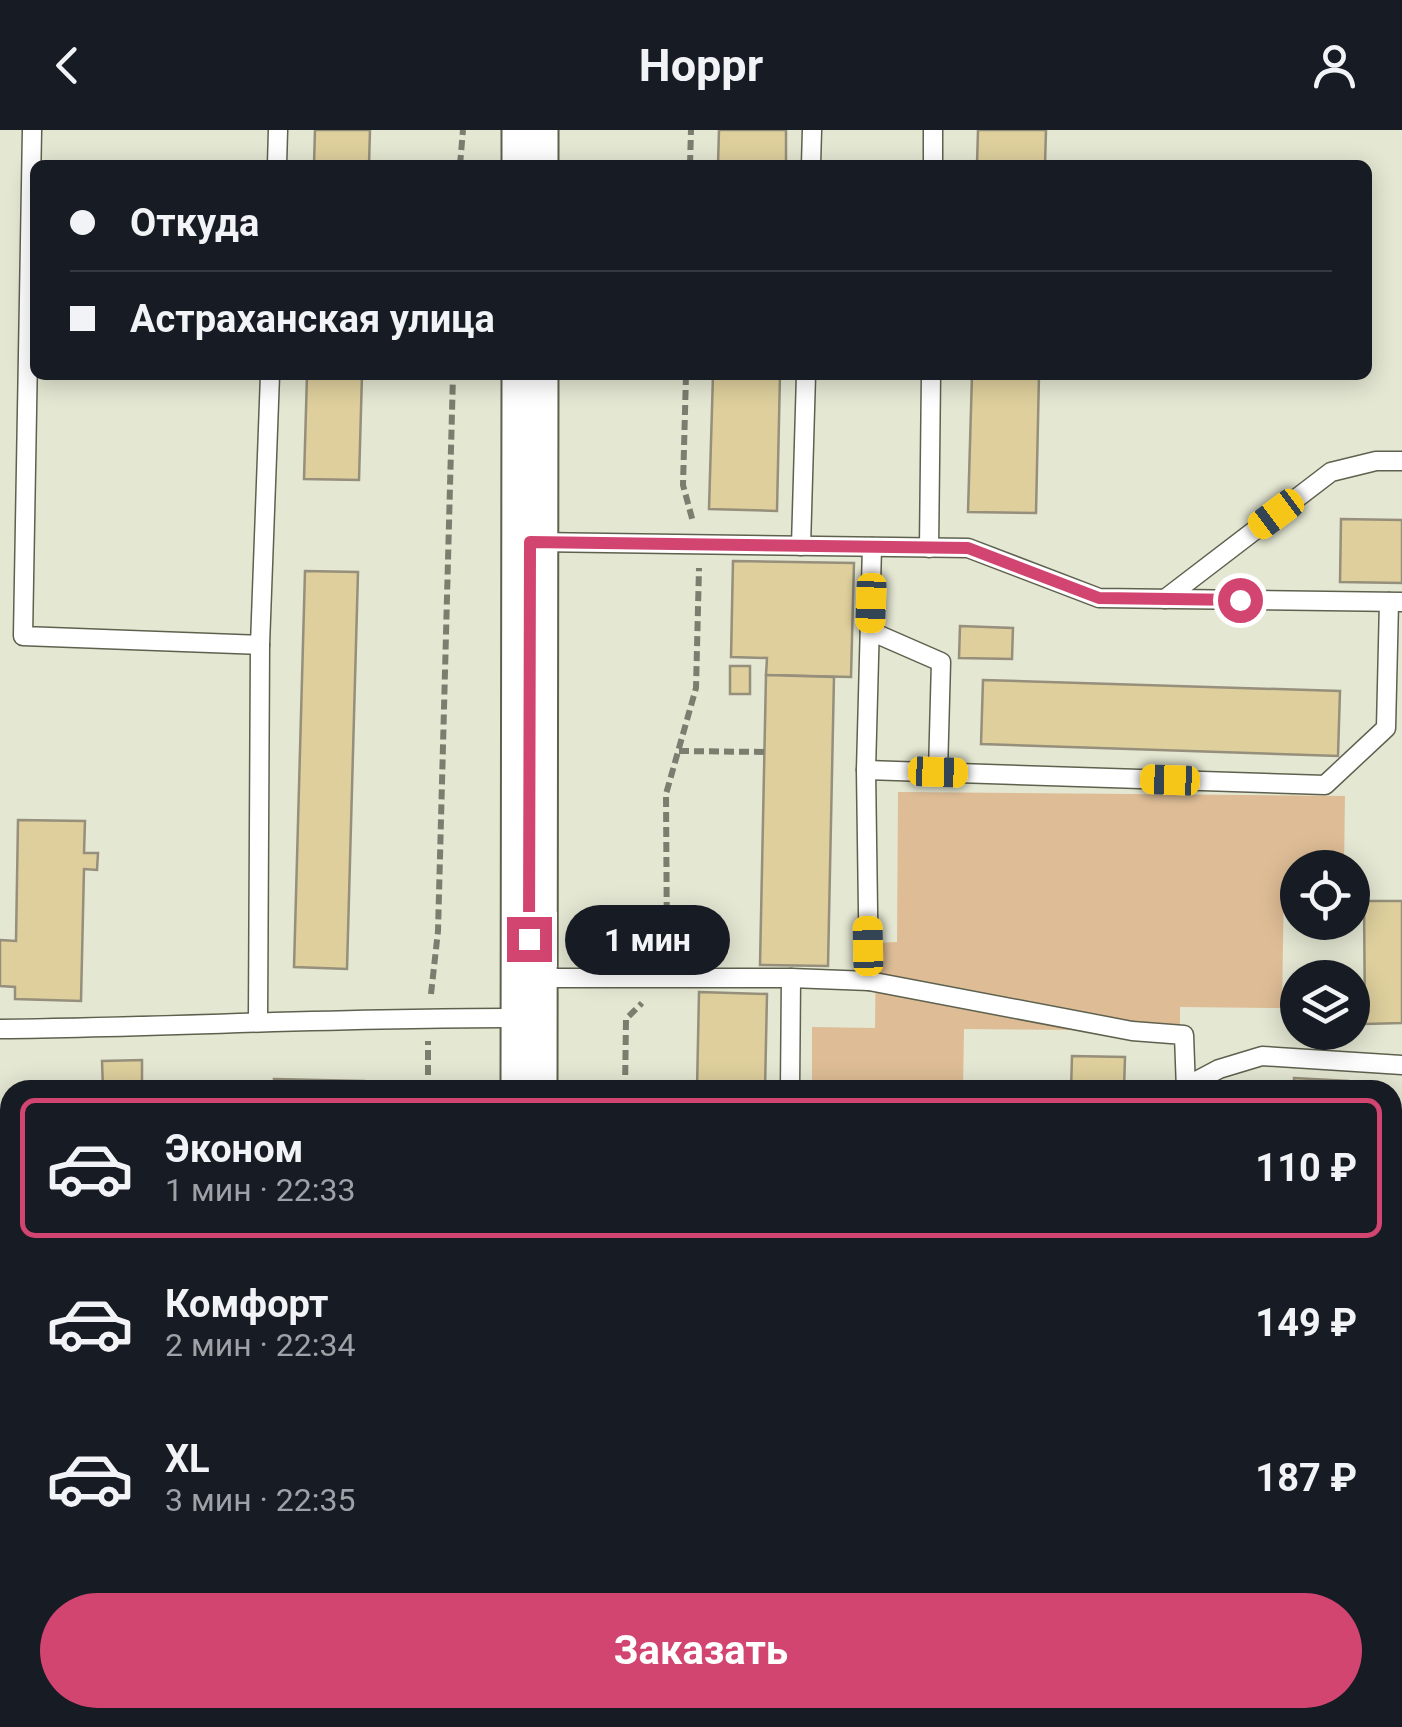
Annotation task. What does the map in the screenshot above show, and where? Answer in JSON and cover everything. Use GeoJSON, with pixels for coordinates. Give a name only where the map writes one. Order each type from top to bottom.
{"type":"FeatureCollection","features":[{"type":"Feature","properties":{"kind":"main road"},"geometry":{"type":"LineString","coordinates":[[530,130],[530,160]]}},
{"type":"Feature","properties":{"kind":"main road"},"geometry":{"type":"LineString","coordinates":[[528,1080],[530,380]]}},
{"type":"Feature","properties":{"kind":"lane"},"geometry":{"type":"LineString","coordinates":[[31,160],[32,130]]}},
{"type":"Feature","properties":{"kind":"lane"},"geometry":{"type":"LineString","coordinates":[[277,160],[278,130]]}},
{"type":"Feature","properties":{"kind":"lane"},"geometry":{"type":"LineString","coordinates":[[811,160],[812,130]]}},
{"type":"Feature","properties":{"kind":"lane"},"geometry":{"type":"LineString","coordinates":[[933,130],[933,160]]}},
{"type":"Feature","properties":{"kind":"lane"},"geometry":{"type":"LineString","coordinates":[[30,242],[23,636],[260,645]]}},
{"type":"Feature","properties":{"kind":"lane"},"geometry":{"type":"LineString","coordinates":[[258,1020],[260,645],[270,380]]}},
{"type":"Feature","properties":{"kind":"lane"},"geometry":{"type":"LineString","coordinates":[[802,546],[806,380]]}},
{"type":"Feature","properties":{"kind":"lane"},"geometry":{"type":"LineString","coordinates":[[929,548],[931,380]]}},
{"type":"Feature","properties":{"kind":"lane"},"geometry":{"type":"LineString","coordinates":[[1165,598],[1331,472],[1402,461]]}},
{"type":"Feature","properties":{"kind":"lane"},"geometry":{"type":"LineString","coordinates":[[530,542],[968,548],[1099,598],[1396,602],[1386,728],[1326,784],[866,770]]}},
{"type":"Feature","properties":{"kind":"lane"},"geometry":{"type":"LineString","coordinates":[[869,981],[866,770],[872,548]]}},
{"type":"Feature","properties":{"kind":"lane"},"geometry":{"type":"LineString","coordinates":[[870,631],[942,662],[938,772]]}},
{"type":"Feature","properties":{"kind":"lane"},"geometry":{"type":"LineString","coordinates":[[0,1029],[428,1018],[529,998],[668,978],[869,981],[1132,1032],[1184,1036],[1186,1080]]}},
{"type":"Feature","properties":{"kind":"lane"},"geometry":{"type":"LineString","coordinates":[[790,1080],[791,978]]}},
{"type":"Feature","properties":{"kind":"lane"},"geometry":{"type":"LineString","coordinates":[[1201,1080],[1219,1069],[1262,1056],[1402,1065]]}},
{"type":"Feature","properties":{"kind":"path"},"geometry":{"type":"LineString","coordinates":[[460,160],[463,130]]}},
{"type":"Feature","properties":{"kind":"path"},"geometry":{"type":"LineString","coordinates":[[690,160],[691,130]]}},
{"type":"Feature","properties":{"kind":"path"},"geometry":{"type":"LineString","coordinates":[[428,1080],[428,1018],[438,931],[454,380]]}},
{"type":"Feature","properties":{"kind":"path"},"geometry":{"type":"LineString","coordinates":[[625,1080],[626,1019],[668,978],[666,794],[696,688],[700,545],[683,485],[686,380]]}},
{"type":"Feature","properties":{"kind":"path"},"geometry":{"type":"LineString","coordinates":[[679,750],[765,752]]}},
{"type":"Feature","properties":{"kind":"shaded area"},"geometry":{"type":"Polygon","coordinates":[[[898,792],[1345,796],[1344,850],[1280,850],[1280,940],[1283,940],[1280,1008],[1180,1007],[1180,1031],[964,1029],[963,1080],[812,1080],[812,1027],[875,1028],[876,943],[897,942],[898,792]]]}},
{"type":"Feature","properties":{"kind":"building"},"geometry":{"type":"Polygon","coordinates":[[[315,130],[370,130],[369,160],[314,160],[315,130]]]}},
{"type":"Feature","properties":{"kind":"building"},"geometry":{"type":"Polygon","coordinates":[[[719,130],[786,130],[786,160],[718,160],[719,130]]]}},
{"type":"Feature","properties":{"kind":"building"},"geometry":{"type":"Polygon","coordinates":[[[978,130],[1046,130],[1045,160],[977,160],[978,130]]]}},
{"type":"Feature","properties":{"kind":"building"},"geometry":{"type":"Polygon","coordinates":[[[307,380],[362,380],[359,480],[304,479],[307,380]]]}},
{"type":"Feature","properties":{"kind":"building"},"geometry":{"type":"Polygon","coordinates":[[[713,380],[780,380],[777,511],[709,509],[713,380]]]}},
{"type":"Feature","properties":{"kind":"building"},"geometry":{"type":"Polygon","coordinates":[[[972,380],[1039,380],[1036,513],[968,512],[972,380]]]}},
{"type":"Feature","properties":{"kind":"building"},"geometry":{"type":"Polygon","coordinates":[[[1341,519],[1402,520],[1402,583],[1340,582],[1341,519]]]}},
{"type":"Feature","properties":{"kind":"building"},"geometry":{"type":"Polygon","coordinates":[[[733,561],[854,563],[851,677],[766,675],[767,658],[731,657],[733,561]]]}},
{"type":"Feature","properties":{"kind":"building"},"geometry":{"type":"Polygon","coordinates":[[[305,571],[358,572],[347,969],[294,967],[305,571]]]}},
{"type":"Feature","properties":{"kind":"building"},"geometry":{"type":"Polygon","coordinates":[[[960,626],[1013,628],[1012,659],[959,658],[960,626]]]}},
{"type":"Feature","properties":{"kind":"building"},"geometry":{"type":"Polygon","coordinates":[[[730,666],[750,666],[750,694],[730,694],[730,666]]]}},
{"type":"Feature","properties":{"kind":"building"},"geometry":{"type":"Polygon","coordinates":[[[766,675],[834,677],[828,966],[760,965],[766,675]]]}},
{"type":"Feature","properties":{"kind":"building"},"geometry":{"type":"Polygon","coordinates":[[[983,680],[1340,691],[1338,756],[981,744],[983,680]]]}},
{"type":"Feature","properties":{"kind":"building"},"geometry":{"type":"Polygon","coordinates":[[[18,820],[85,821],[84,853],[98,853],[97,870],[84,869],[81,1001],[15,999],[15,987],[0,986],[0,940],[16,941],[18,820]]]}},
{"type":"Feature","properties":{"kind":"building"},"geometry":{"type":"Polygon","coordinates":[[[1370,901],[1402,901],[1402,1023],[1370,1024],[1370,960],[1364,960],[1364,940],[1370,940],[1370,901]]]}},
{"type":"Feature","properties":{"kind":"building"},"geometry":{"type":"Polygon","coordinates":[[[641,936],[662,937],[662,953],[640,952],[641,936]]]}},
{"type":"Feature","properties":{"kind":"building"},"geometry":{"type":"Polygon","coordinates":[[[699,992],[767,994],[765,1080],[697,1080],[699,992]]]}},
{"type":"Feature","properties":{"kind":"building"},"geometry":{"type":"Polygon","coordinates":[[[1072,1056],[1125,1057],[1124,1080],[1071,1080],[1072,1056]]]}},
{"type":"Feature","properties":{"kind":"building"},"geometry":{"type":"Polygon","coordinates":[[[142,1060],[142,1080],[103,1080],[102,1061],[142,1060]]]}},
{"type":"Feature","properties":{"kind":"route"},"geometry":{"type":"LineString","coordinates":[[529,939],[530,542],[968,548],[1099,598],[1240,600]]}}]}
